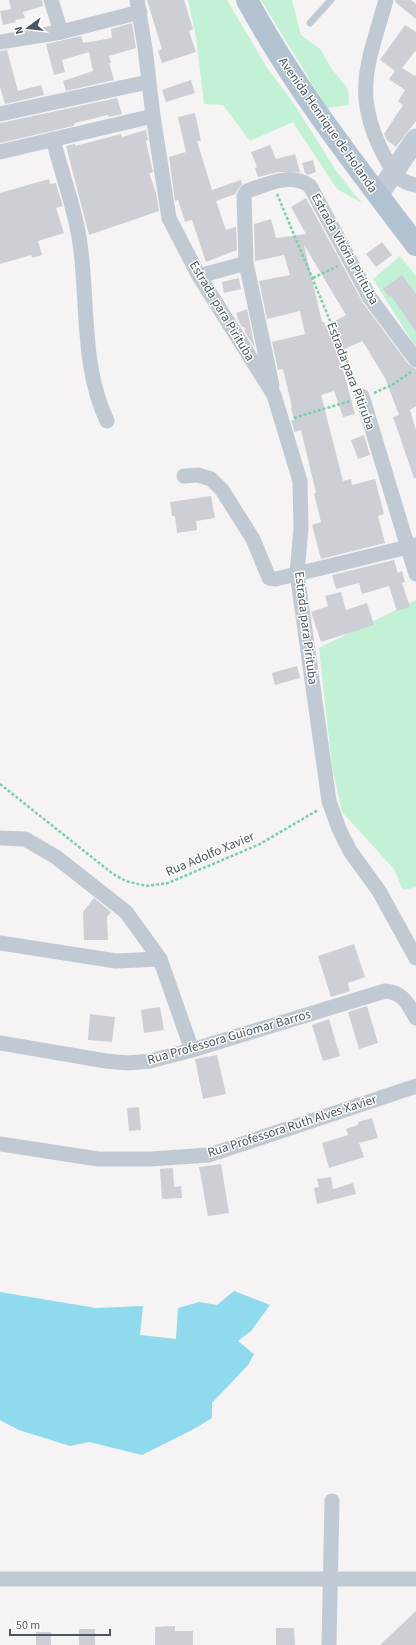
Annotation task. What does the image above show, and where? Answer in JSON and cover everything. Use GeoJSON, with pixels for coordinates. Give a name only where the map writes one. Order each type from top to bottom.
{"type":"FeatureCollection","features":[{"type":"Feature","properties":{"kind":"main road","name":"Avenida Henrique de Holanda"},"geometry":{"type":"LineString","coordinates":[[247,0],[278,53],[306,95],[416,245]]}},
{"type":"Feature","properties":{"kind":"main road"},"geometry":{"type":"LineString","coordinates":[[378,195],[416,139]]}},
{"type":"Feature","properties":{"kind":"street"},"geometry":{"type":"LineString","coordinates":[[51,0],[61,32]]}},
{"type":"Feature","properties":{"kind":"street"},"geometry":{"type":"LineString","coordinates":[[386,0],[370,53],[365,79],[366,107],[374,134],[394,173],[406,184],[416,185]]}},
{"type":"Feature","properties":{"kind":"street"},"geometry":{"type":"LineString","coordinates":[[0,42],[61,32],[138,6]]}},
{"type":"Feature","properties":{"kind":"street","name":"Estrada para Pirituba"},"geometry":{"type":"LineString","coordinates":[[138,6],[153,116],[170,218],[199,276],[274,395],[281,422],[294,455],[300,481],[301,528],[297,573],[329,801],[339,829],[350,851],[379,891],[416,958]]}},
{"type":"Feature","properties":{"kind":"street"},"geometry":{"type":"LineString","coordinates":[[0,114],[148,82]]}},
{"type":"Feature","properties":{"kind":"street"},"geometry":{"type":"LineString","coordinates":[[0,152],[153,116]]}},
{"type":"Feature","properties":{"kind":"street"},"geometry":{"type":"LineString","coordinates":[[53,140],[79,237],[87,340],[100,406],[107,421]]}},
{"type":"Feature","properties":{"kind":"street","name":"Estrada Vitória Pirituba"},"geometry":{"type":"LineString","coordinates":[[274,395],[246,262],[244,196],[248,191],[272,182],[285,179],[297,179],[310,186],[370,298],[414,352]]}},
{"type":"Feature","properties":{"kind":"street"},"geometry":{"type":"LineString","coordinates":[[199,276],[246,262]]}},
{"type":"Feature","properties":{"kind":"street","name":"Estrada para Pitiruba"},"geometry":{"type":"LineString","coordinates":[[362,396],[412,547],[416,574]]}},
{"type":"Feature","properties":{"kind":"street"},"geometry":{"type":"LineString","coordinates":[[184,476],[198,475],[211,479],[222,490],[254,539],[269,578],[276,579],[412,547]]}},
{"type":"Feature","properties":{"kind":"street"},"geometry":{"type":"LineString","coordinates":[[0,838],[25,840],[56,857],[126,912],[160,959],[192,1050]]}},
{"type":"Feature","properties":{"kind":"street"},"geometry":{"type":"LineString","coordinates":[[0,943],[116,961],[160,959]]}},
{"type":"Feature","properties":{"kind":"street","name":"Rua Professora Guiomar Barros"},"geometry":{"type":"LineString","coordinates":[[0,1044],[106,1062],[128,1063],[150,1061],[192,1050],[385,990],[394,991],[404,998],[416,1018]]}},
{"type":"Feature","properties":{"kind":"street","name":"Rua Professora Ruth Alves Xavier"},"geometry":{"type":"LineString","coordinates":[[0,1144],[98,1159],[151,1159],[209,1155],[416,1086]]}},
{"type":"Feature","properties":{"kind":"street"},"geometry":{"type":"LineString","coordinates":[[329,1645],[332,1501]]}},
{"type":"Feature","properties":{"kind":"street"},"geometry":{"type":"LineString","coordinates":[[0,1579],[416,1579]]}},
{"type":"Feature","properties":{"kind":"lane"},"geometry":{"type":"LineString","coordinates":[[310,23],[332,0]]}},
{"type":"Feature","properties":{"kind":"path","name":"Estrada para Pitiruba"},"geometry":{"type":"LineString","coordinates":[[272,182],[314,278],[362,396]]}},
{"type":"Feature","properties":{"kind":"path"},"geometry":{"type":"LineString","coordinates":[[314,278],[351,260]]}},
{"type":"Feature","properties":{"kind":"path"},"geometry":{"type":"LineString","coordinates":[[281,422],[322,411],[392,386],[416,368]]}},
{"type":"Feature","properties":{"kind":"path","name":"Rua Adolfo Xavier"},"geometry":{"type":"LineString","coordinates":[[0,784],[113,874],[126,881],[146,886],[168,883],[260,844],[312,815],[329,801]]}},
{"type":"Feature","properties":{"kind":"green space"},"geometry":{"type":"Polygon","coordinates":[[[188,0],[227,0],[266,66],[294,104],[337,172],[362,203],[337,189],[293,122],[250,141],[223,105],[204,104],[196,37],[188,0]]]}},
{"type":"Feature","properties":{"kind":"green space"},"geometry":{"type":"Polygon","coordinates":[[[261,0],[292,0],[301,35],[320,49],[332,69],[348,89],[349,105],[327,108],[261,0]]]}},
{"type":"Feature","properties":{"kind":"green space"},"geometry":{"type":"Polygon","coordinates":[[[400,256],[416,276],[416,348],[373,279],[400,256]]]}},
{"type":"Feature","properties":{"kind":"green space"},"geometry":{"type":"Polygon","coordinates":[[[416,600],[416,887],[403,890],[394,869],[342,812],[332,767],[319,648],[416,600]]]}},
{"type":"Feature","properties":{"kind":"water"},"geometry":{"type":"Polygon","coordinates":[[[234,1291],[270,1305],[251,1331],[238,1341],[254,1354],[248,1365],[212,1403],[212,1418],[194,1429],[142,1455],[89,1442],[70,1446],[19,1430],[0,1420],[0,1292],[96,1308],[143,1306],[140,1335],[176,1339],[178,1308],[199,1302],[217,1305],[234,1291]]]}},
{"type":"Feature","properties":{"kind":"building"},"geometry":{"type":"Polygon","coordinates":[[[9,0],[42,0],[43,6],[23,12],[25,18],[3,25],[0,11],[11,9],[9,0]]]}},
{"type":"Feature","properties":{"kind":"building"},"geometry":{"type":"Polygon","coordinates":[[[147,0],[184,0],[193,29],[189,31],[196,52],[162,63],[158,51],[162,49],[147,0]]]}},
{"type":"Feature","properties":{"kind":"building"},"geometry":{"type":"Polygon","coordinates":[[[395,0],[411,0],[416,4],[416,19],[395,2],[395,0]]]}},
{"type":"Feature","properties":{"kind":"building"},"geometry":{"type":"Polygon","coordinates":[[[132,23],[136,48],[109,56],[111,63],[109,63],[114,80],[66,91],[63,81],[93,71],[89,52],[62,60],[65,72],[54,75],[46,44],[81,36],[83,43],[112,38],[111,29],[132,23]]]}},
{"type":"Feature","properties":{"kind":"building"},"geometry":{"type":"Polygon","coordinates":[[[405,25],[416,32],[416,50],[402,68],[415,76],[416,75],[416,121],[396,147],[387,140],[384,134],[403,105],[398,101],[405,90],[389,79],[395,71],[380,60],[405,25]]]}},
{"type":"Feature","properties":{"kind":"building"},"geometry":{"type":"Polygon","coordinates":[[[7,50],[18,91],[41,85],[44,95],[5,104],[0,87],[0,51],[7,50]]]}},
{"type":"Feature","properties":{"kind":"building"},"geometry":{"type":"Polygon","coordinates":[[[191,80],[195,93],[166,102],[162,90],[191,80]]]}},
{"type":"Feature","properties":{"kind":"building"},"geometry":{"type":"Polygon","coordinates":[[[117,98],[122,114],[108,117],[108,115],[75,123],[73,126],[0,143],[0,123],[117,98]]]}},
{"type":"Feature","properties":{"kind":"building"},"geometry":{"type":"Polygon","coordinates":[[[195,113],[201,141],[197,141],[212,190],[241,180],[242,184],[235,194],[216,201],[226,230],[236,227],[237,250],[206,262],[192,220],[185,222],[178,200],[175,201],[169,157],[186,152],[178,117],[195,113]]]}},
{"type":"Feature","properties":{"kind":"building"},"geometry":{"type":"Polygon","coordinates":[[[146,130],[148,140],[146,141],[153,172],[149,173],[156,193],[159,211],[89,235],[66,146],[75,144],[75,146],[121,134],[122,137],[146,130]]]}},
{"type":"Feature","properties":{"kind":"building"},"geometry":{"type":"Polygon","coordinates":[[[270,145],[276,159],[295,154],[300,172],[278,172],[258,177],[255,168],[257,167],[251,152],[270,145]]]}},
{"type":"Feature","properties":{"kind":"building"},"geometry":{"type":"Polygon","coordinates":[[[313,160],[316,172],[308,175],[305,173],[302,163],[313,160]]]}},
{"type":"Feature","properties":{"kind":"building"},"geometry":{"type":"Polygon","coordinates":[[[49,179],[50,184],[56,183],[63,206],[56,208],[64,233],[38,241],[42,255],[32,258],[31,255],[0,264],[0,193],[49,179]]]}},
{"type":"Feature","properties":{"kind":"building"},"geometry":{"type":"Polygon","coordinates":[[[306,198],[363,303],[409,365],[416,369],[416,406],[410,410],[416,430],[416,478],[414,478],[393,417],[399,415],[385,378],[362,341],[338,352],[355,414],[343,417],[334,391],[321,395],[343,481],[351,479],[352,485],[375,479],[384,514],[378,516],[385,543],[321,559],[312,525],[321,522],[314,493],[316,493],[301,430],[294,432],[291,420],[294,420],[292,407],[283,369],[278,370],[272,342],[305,334],[300,311],[267,319],[259,281],[290,275],[284,255],[255,261],[254,224],[271,219],[276,238],[306,234],[291,207],[306,198]],[[304,245],[322,322],[324,322],[325,326],[346,315],[304,245]]]}},
{"type":"Feature","properties":{"kind":"building"},"geometry":{"type":"Polygon","coordinates":[[[382,242],[392,255],[376,267],[366,254],[382,242]]]}},
{"type":"Feature","properties":{"kind":"building"},"geometry":{"type":"Polygon","coordinates":[[[402,275],[416,294],[416,332],[391,296],[389,297],[383,289],[402,275]]]}},
{"type":"Feature","properties":{"kind":"building"},"geometry":{"type":"Polygon","coordinates":[[[239,278],[241,289],[224,293],[222,282],[239,278]]]}},
{"type":"Feature","properties":{"kind":"building"},"geometry":{"type":"Polygon","coordinates":[[[247,309],[255,348],[246,334],[244,327],[242,327],[239,322],[236,313],[247,309]]]}},
{"type":"Feature","properties":{"kind":"building"},"geometry":{"type":"Polygon","coordinates":[[[364,435],[370,455],[358,459],[351,440],[364,435]]]}},
{"type":"Feature","properties":{"kind":"building"},"geometry":{"type":"Polygon","coordinates":[[[211,496],[215,518],[196,521],[197,530],[177,533],[175,516],[172,516],[170,502],[211,496]]]}},
{"type":"Feature","properties":{"kind":"building"},"geometry":{"type":"Polygon","coordinates":[[[394,560],[398,573],[402,571],[405,582],[402,583],[410,607],[397,611],[389,586],[362,594],[359,583],[336,589],[332,575],[394,560]]]}},
{"type":"Feature","properties":{"kind":"building"},"geometry":{"type":"Polygon","coordinates":[[[341,592],[346,610],[367,603],[374,625],[321,642],[311,612],[328,606],[325,596],[341,592]]]}},
{"type":"Feature","properties":{"kind":"building"},"geometry":{"type":"Polygon","coordinates":[[[297,666],[300,678],[275,685],[272,673],[297,666]]]}},
{"type":"Feature","properties":{"kind":"building"},"geometry":{"type":"Polygon","coordinates":[[[94,898],[111,912],[107,917],[108,940],[84,940],[83,912],[94,898]]]}},
{"type":"Feature","properties":{"kind":"building"},"geometry":{"type":"Polygon","coordinates":[[[354,944],[365,977],[348,983],[350,991],[331,997],[318,956],[354,944]]]}},
{"type":"Feature","properties":{"kind":"building"},"geometry":{"type":"Polygon","coordinates":[[[367,1006],[378,1043],[359,1049],[348,1012],[367,1006]]]}},
{"type":"Feature","properties":{"kind":"building"},"geometry":{"type":"Polygon","coordinates":[[[160,1007],[164,1030],[144,1033],[141,1010],[160,1007]]]}},
{"type":"Feature","properties":{"kind":"building"},"geometry":{"type":"Polygon","coordinates":[[[90,1014],[115,1017],[112,1042],[88,1040],[90,1014]]]}},
{"type":"Feature","properties":{"kind":"building"},"geometry":{"type":"Polygon","coordinates":[[[329,1019],[340,1056],[323,1061],[312,1025],[329,1019]]]}},
{"type":"Feature","properties":{"kind":"building"},"geometry":{"type":"Polygon","coordinates":[[[217,1055],[226,1094],[203,1099],[195,1059],[217,1055]]]}},
{"type":"Feature","properties":{"kind":"building"},"geometry":{"type":"Polygon","coordinates":[[[139,1107],[141,1130],[129,1131],[127,1108],[139,1107]]]}},
{"type":"Feature","properties":{"kind":"building"},"geometry":{"type":"Polygon","coordinates":[[[372,1118],[378,1138],[359,1143],[364,1157],[329,1168],[322,1143],[348,1135],[346,1129],[358,1125],[358,1122],[372,1118]]]}},
{"type":"Feature","properties":{"kind":"building"},"geometry":{"type":"Polygon","coordinates":[[[221,1164],[229,1213],[208,1216],[199,1167],[221,1164]]]}},
{"type":"Feature","properties":{"kind":"building"},"geometry":{"type":"Polygon","coordinates":[[[173,1168],[174,1187],[181,1186],[182,1198],[162,1199],[160,1169],[173,1168]]]}},
{"type":"Feature","properties":{"kind":"building"},"geometry":{"type":"Polygon","coordinates":[[[331,1177],[333,1189],[353,1183],[356,1194],[317,1204],[314,1188],[319,1187],[317,1179],[331,1177]]]}},
{"type":"Feature","properties":{"kind":"building"},"geometry":{"type":"Polygon","coordinates":[[[416,1611],[416,1645],[380,1645],[416,1611]]]}},
{"type":"Feature","properties":{"kind":"building"},"geometry":{"type":"Polygon","coordinates":[[[175,1626],[175,1631],[193,1631],[193,1645],[155,1645],[155,1627],[175,1626]]]}},
{"type":"Feature","properties":{"kind":"building"},"geometry":{"type":"Polygon","coordinates":[[[276,1628],[294,1628],[295,1645],[276,1645],[276,1628]]]}},
{"type":"Feature","properties":{"kind":"building"},"geometry":{"type":"Polygon","coordinates":[[[79,1629],[95,1629],[95,1645],[79,1645],[79,1629]]]}},
{"type":"Feature","properties":{"kind":"building"},"geometry":{"type":"Polygon","coordinates":[[[36,1632],[51,1632],[51,1645],[36,1645],[36,1632]]]}}]}
